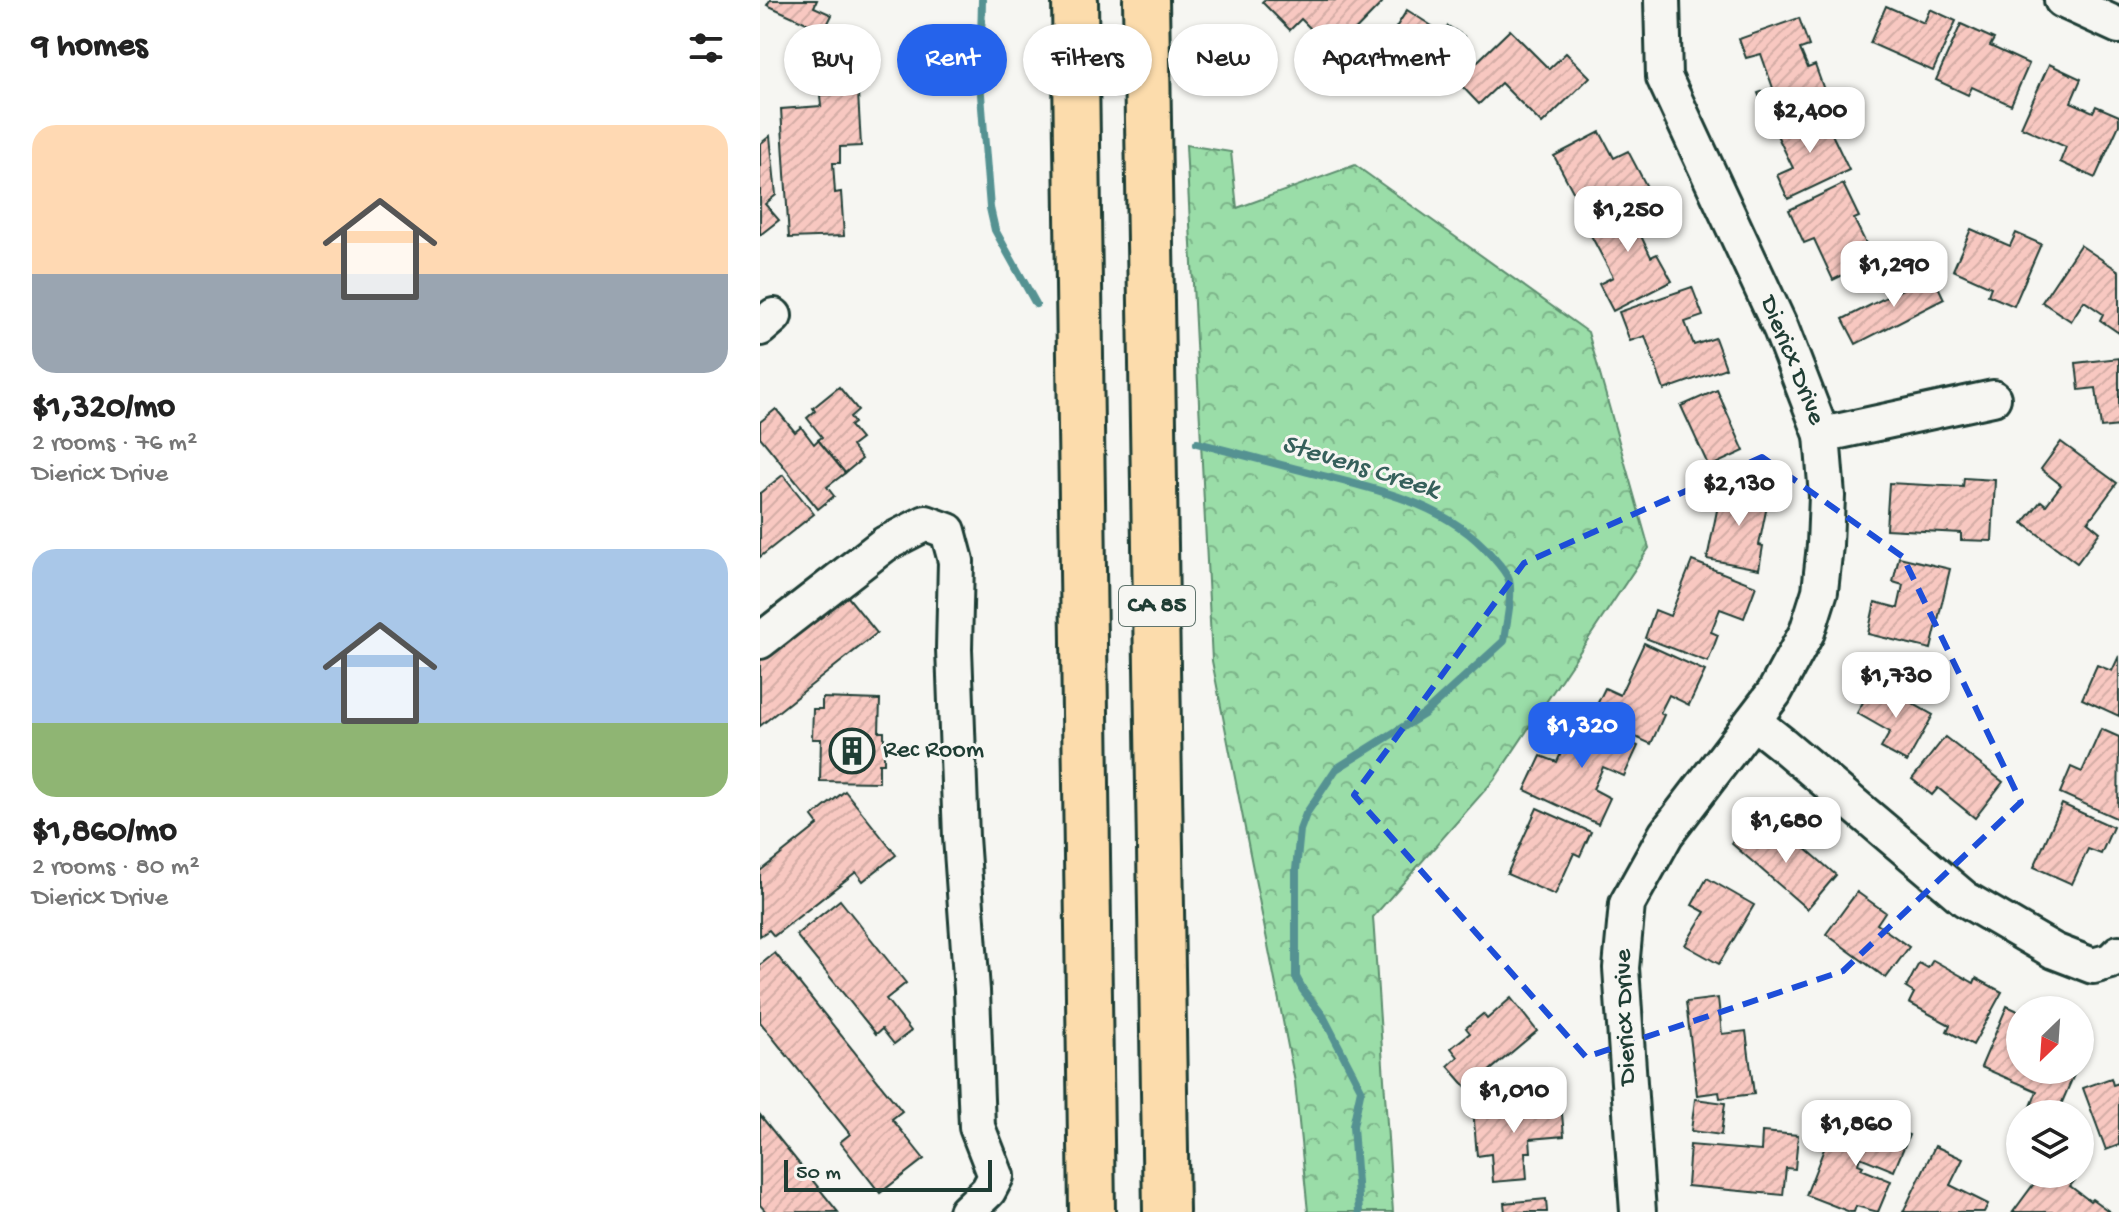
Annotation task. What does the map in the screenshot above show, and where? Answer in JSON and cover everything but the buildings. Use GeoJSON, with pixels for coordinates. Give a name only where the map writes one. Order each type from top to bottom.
{"type":"FeatureCollection","features":[{"type":"Feature","properties":{"kind":"highway","name":"CA 85"},"geometry":{"type":"LineString","coordinates":[[1075,0],[1092,1212]]}},
{"type":"Feature","properties":{"kind":"highway","name":"CA 85"},"geometry":{"type":"LineString","coordinates":[[1146,0],[1166,1212]]}},
{"type":"Feature","properties":{"kind":"street"},"geometry":{"type":"LineString","coordinates":[[2062,0],[2119,26]]}},
{"type":"Feature","properties":{"kind":"street","name":"Diericx Drive"},"geometry":{"type":"LineString","coordinates":[[1638,1212],[1621,968],[1627,904],[1666,834],[1774,693],[1807,632],[1820,591],[1827,496],[1822,435],[1781,329],[1664,77],[1656,1]]}},
{"type":"Feature","properties":{"kind":"street"},"geometry":{"type":"LineString","coordinates":[[1822,435],[1993,398]]}},
{"type":"Feature","properties":{"kind":"street"},"geometry":{"type":"LineString","coordinates":[[760,641],[885,544],[926,523],[948,531],[956,561],[954,649],[960,821],[972,991],[977,1127],[996,1176],[988,1191],[966,1212]]}},
{"type":"Feature","properties":{"kind":"street"},"geometry":{"type":"LineString","coordinates":[[1753,721],[1965,899],[2054,951],[2093,966],[2111,961],[2119,953]]}},
{"type":"Feature","properties":{"kind":"highlighted area"},"geometry":{"type":"Polygon","coordinates":[[[1762,457],[1903,557],[2021,802],[1843,971],[1586,1057],[1354,795],[1524,563],[1762,457]]]}},
{"type":"Feature","properties":{"kind":"green space"},"geometry":{"type":"Polygon","coordinates":[[[1186,145],[1231,152],[1237,208],[1355,165],[1588,332],[1649,548],[1494,780],[1373,917],[1393,1212],[1308,1212],[1295,1082],[1212,661],[1186,145]]]}},
{"type":"Feature","properties":{"kind":"waterway","name":"Stevens Creek"},"geometry":{"type":"LineString","coordinates":[[982,0],[980,82],[990,208],[995,230],[1036,304]]}},
{"type":"Feature","properties":{"kind":"waterway","name":"Stevens Creek"},"geometry":{"type":"LineString","coordinates":[[1197,443],[1411,501],[1454,523],[1474,538],[1499,564],[1509,580],[1510,602],[1504,641],[1424,714],[1336,769],[1306,814],[1300,830],[1296,870],[1296,977],[1323,1016],[1361,1089],[1353,1126],[1359,1212]]}},
{"type":"Feature","properties":{"kind":"place","name":"Rec Room"},"geometry":{"type":"Point","coordinates":[852,751]}}]}
